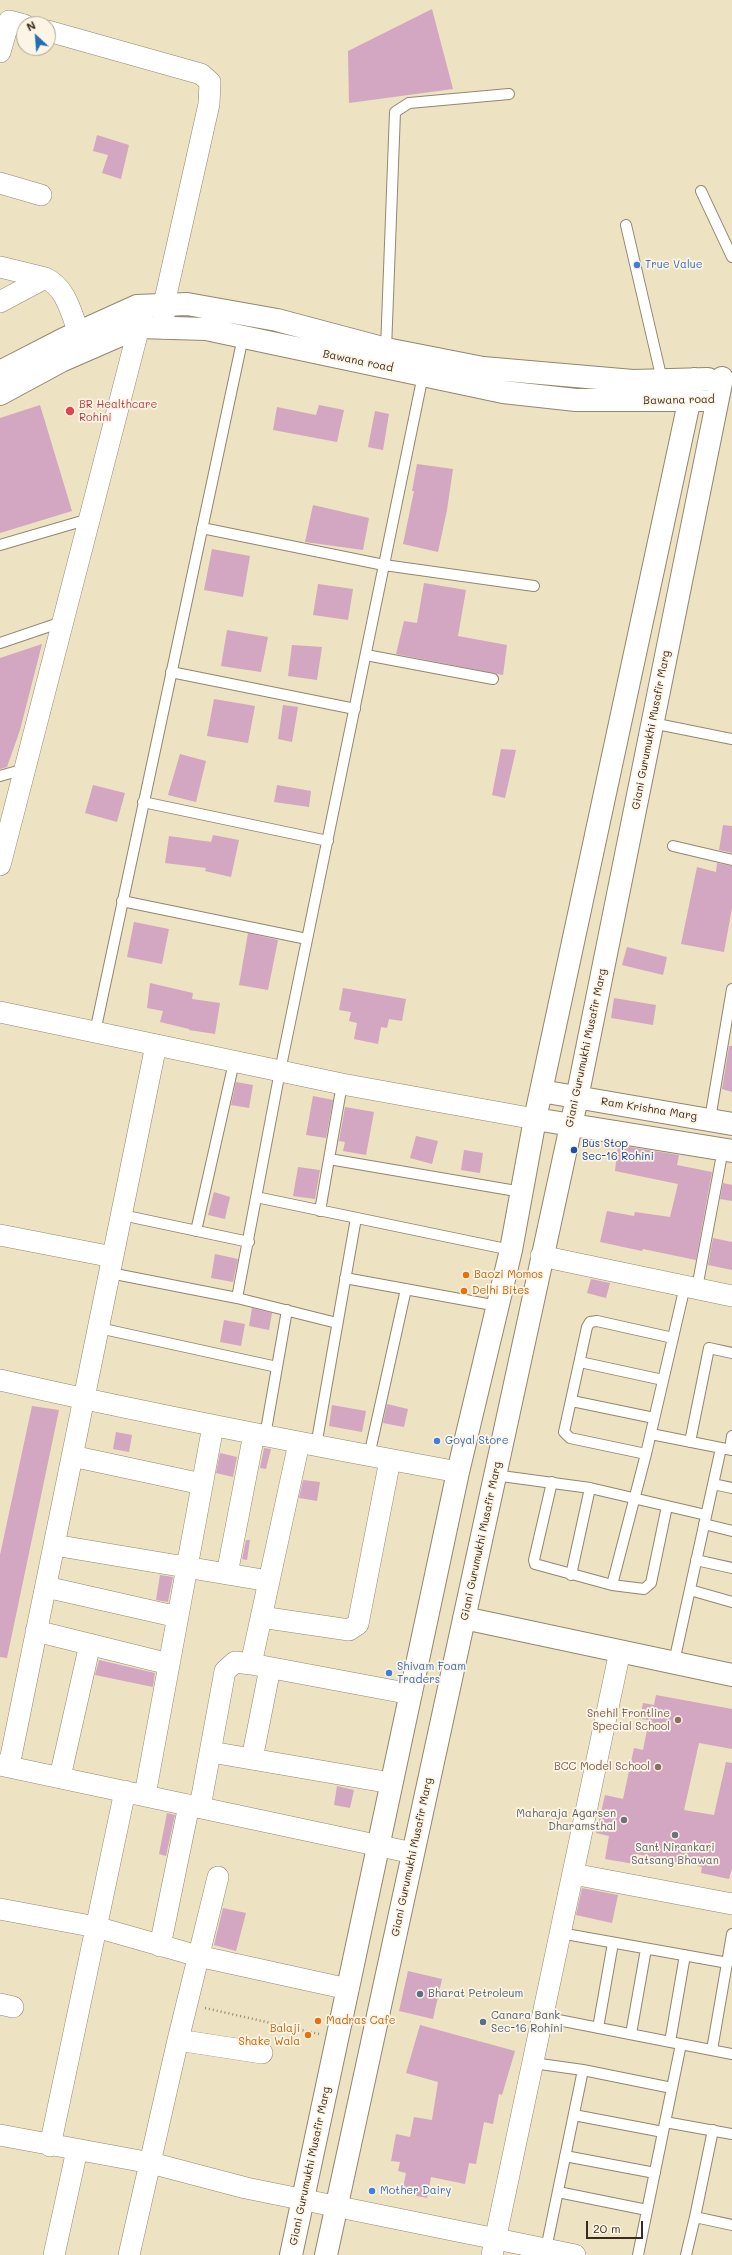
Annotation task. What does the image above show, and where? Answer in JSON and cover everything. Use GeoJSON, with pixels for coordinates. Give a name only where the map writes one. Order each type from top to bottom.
{"type":"FeatureCollection","features":[{"type":"Feature","properties":{"kind":"street"},"geometry":{"type":"LineString","coordinates":[[0,52],[11,21]]}},
{"type":"Feature","properties":{"kind":"street"},"geometry":{"type":"LineString","coordinates":[[56,34],[201,74],[210,82],[209,104],[164,304],[164,328]]}},
{"type":"Feature","properties":{"kind":"street"},"geometry":{"type":"LineString","coordinates":[[0,184],[41,195]]}},
{"type":"Feature","properties":{"kind":"street"},"geometry":{"type":"LineString","coordinates":[[0,267],[45,278],[53,282],[60,289],[79,333]]}},
{"type":"Feature","properties":{"kind":"street"},"geometry":{"type":"LineString","coordinates":[[0,302],[45,278]]}},
{"type":"Feature","properties":{"kind":"street","name":"Bawana road"},"geometry":{"type":"LineString","coordinates":[[0,372],[137,306],[187,304],[277,320],[386,349],[483,368],[633,381],[694,379],[726,388]]}},
{"type":"Feature","properties":{"kind":"street"},"geometry":{"type":"LineString","coordinates":[[0,865],[139,327]]}},
{"type":"Feature","properties":{"kind":"street","name":"Bawana road"},"geometry":{"type":"LineString","coordinates":[[0,394],[61,361],[139,327],[206,329],[503,392],[576,400],[689,401],[726,388]]}},
{"type":"Feature","properties":{"kind":"street","name":"Giani Gurumukhi Musafir Marg"},"geometry":{"type":"LineString","coordinates":[[291,2255],[458,1472],[511,1250],[535,1119],[694,379]]}},
{"type":"Feature","properties":{"kind":"street","name":"Giani Gurumukhi Musafir Marg"},"geometry":{"type":"LineString","coordinates":[[326,2255],[541,1256],[577,1098],[652,722],[726,388]]}},
{"type":"Feature","properties":{"kind":"street"},"geometry":{"type":"LineString","coordinates":[[0,1012],[342,1084],[535,1119],[728,1150]]}},
{"type":"Feature","properties":{"kind":"street"},"geometry":{"type":"LineString","coordinates":[[156,1045],[46,1587],[4,1765],[413,1853]]}},
{"type":"Feature","properties":{"kind":"street","name":"Ram Krishna Marg"},"geometry":{"type":"LineString","coordinates":[[541,1091],[732,1124]]}},
{"type":"Feature","properties":{"kind":"street"},"geometry":{"type":"LineString","coordinates":[[0,1235],[112,1265]]}},
{"type":"Feature","properties":{"kind":"street"},"geometry":{"type":"LineString","coordinates":[[541,1256],[732,1296]]}},
{"type":"Feature","properties":{"kind":"street"},"geometry":{"type":"LineString","coordinates":[[0,1380],[84,1400],[213,1426],[458,1472]]}},
{"type":"Feature","properties":{"kind":"street"},"geometry":{"type":"LineString","coordinates":[[145,1796],[213,1426]]}},
{"type":"Feature","properties":{"kind":"street"},"geometry":{"type":"LineString","coordinates":[[227,1574],[259,1435]]}},
{"type":"Feature","properties":{"kind":"street"},"geometry":{"type":"LineString","coordinates":[[252,1759],[261,1666],[261,1617],[269,1581],[307,1444]]}},
{"type":"Feature","properties":{"kind":"street"},"geometry":{"type":"LineString","coordinates":[[72,1456],[202,1484]]}},
{"type":"Feature","properties":{"kind":"street"},"geometry":{"type":"LineString","coordinates":[[261,1617],[349,1630],[358,1624],[390,1460]]}},
{"type":"Feature","properties":{"kind":"street"},"geometry":{"type":"LineString","coordinates":[[54,1545],[269,1581]]}},
{"type":"Feature","properties":{"kind":"street"},"geometry":{"type":"LineString","coordinates":[[46,1587],[178,1617]]}},
{"type":"Feature","properties":{"kind":"street"},"geometry":{"type":"LineString","coordinates":[[464,1618],[732,1675]]}},
{"type":"Feature","properties":{"kind":"street"},"geometry":{"type":"LineString","coordinates":[[36,1631],[169,1664]]}},
{"type":"Feature","properties":{"kind":"street"},"geometry":{"type":"LineString","coordinates":[[60,1777],[90,1644]]}},
{"type":"Feature","properties":{"kind":"street"},"geometry":{"type":"LineString","coordinates":[[494,2247],[620,1651]]}},
{"type":"Feature","properties":{"kind":"street"},"geometry":{"type":"LineString","coordinates":[[160,1946],[195,1806],[211,1752],[225,1671],[234,1662],[411,1694]]}},
{"type":"Feature","properties":{"kind":"street"},"geometry":{"type":"LineString","coordinates":[[211,1752],[392,1783]]}},
{"type":"Feature","properties":{"kind":"street"},"geometry":{"type":"LineString","coordinates":[[50,2146],[125,1791]]}},
{"type":"Feature","properties":{"kind":"street"},"geometry":{"type":"LineString","coordinates":[[573,1874],[732,1904]]}},
{"type":"Feature","properties":{"kind":"street"},"geometry":{"type":"LineString","coordinates":[[129,2255],[178,2040],[218,1877]]}},
{"type":"Feature","properties":{"kind":"street"},"geometry":{"type":"LineString","coordinates":[[0,1909],[96,1928],[198,1956],[348,1989]]}},
{"type":"Feature","properties":{"kind":"street"},"geometry":{"type":"LineString","coordinates":[[178,2040],[262,2053]]}},
{"type":"Feature","properties":{"kind":"street"},"geometry":{"type":"LineString","coordinates":[[0,2135],[50,2146],[151,2163],[246,2188],[336,2205],[494,2247],[546,2249],[575,2255]]}},
{"type":"Feature","properties":{"kind":"street"},"geometry":{"type":"LineString","coordinates":[[54,2255],[77,2150]]}},
{"type":"Feature","properties":{"kind":"lane"},"geometry":{"type":"LineString","coordinates":[[386,349],[395,112],[409,103],[509,94]]}},
{"type":"Feature","properties":{"kind":"lane"},"geometry":{"type":"LineString","coordinates":[[701,191],[732,257]]}},
{"type":"Feature","properties":{"kind":"lane"},"geometry":{"type":"LineString","coordinates":[[626,224],[662,380]]}},
{"type":"Feature","properties":{"kind":"lane"},"geometry":{"type":"LineString","coordinates":[[95,1032],[243,337]]}},
{"type":"Feature","properties":{"kind":"lane"},"geometry":{"type":"LineString","coordinates":[[237,1298],[249,1242],[280,1071],[423,375]]}},
{"type":"Feature","properties":{"kind":"lane"},"geometry":{"type":"LineString","coordinates":[[0,545],[89,519]]}},
{"type":"Feature","properties":{"kind":"lane"},"geometry":{"type":"LineString","coordinates":[[202,528],[384,565],[534,586]]}},
{"type":"Feature","properties":{"kind":"lane"},"geometry":{"type":"LineString","coordinates":[[0,643],[63,622]]}},
{"type":"Feature","properties":{"kind":"lane"},"geometry":{"type":"LineString","coordinates":[[366,655],[493,679]]}},
{"type":"Feature","properties":{"kind":"lane"},"geometry":{"type":"LineString","coordinates":[[171,672],[354,709]]}},
{"type":"Feature","properties":{"kind":"lane"},"geometry":{"type":"LineString","coordinates":[[652,722],[732,738]]}},
{"type":"Feature","properties":{"kind":"lane"},"geometry":{"type":"LineString","coordinates":[[0,776],[25,769]]}},
{"type":"Feature","properties":{"kind":"lane"},"geometry":{"type":"LineString","coordinates":[[143,802],[328,841]]}},
{"type":"Feature","properties":{"kind":"lane"},"geometry":{"type":"LineString","coordinates":[[673,846],[732,860]]}},
{"type":"Feature","properties":{"kind":"lane"},"geometry":{"type":"LineString","coordinates":[[122,901],[307,939]]}},
{"type":"Feature","properties":{"kind":"lane"},"geometry":{"type":"LineString","coordinates":[[710,1119],[732,989]]}},
{"type":"Feature","properties":{"kind":"lane"},"geometry":{"type":"LineString","coordinates":[[196,1230],[234,1062]]}},
{"type":"Feature","properties":{"kind":"lane"},"geometry":{"type":"LineString","coordinates":[[320,1211],[342,1084]]}},
{"type":"Feature","properties":{"kind":"lane"},"geometry":{"type":"LineString","coordinates":[[612,1584],[651,1434],[673,1338],[691,1287],[728,1150]]}},
{"type":"Feature","properties":{"kind":"lane"},"geometry":{"type":"LineString","coordinates":[[329,1160],[522,1192]]}},
{"type":"Feature","properties":{"kind":"lane"},"geometry":{"type":"LineString","coordinates":[[256,1197],[511,1250]]}},
{"type":"Feature","properties":{"kind":"lane"},"geometry":{"type":"LineString","coordinates":[[122,1215],[249,1242]]}},
{"type":"Feature","properties":{"kind":"lane"},"geometry":{"type":"LineString","coordinates":[[307,1444],[337,1323],[356,1218]]}},
{"type":"Feature","properties":{"kind":"lane"},"geometry":{"type":"LineString","coordinates":[[112,1265],[337,1323]]}},
{"type":"Feature","properties":{"kind":"lane"},"geometry":{"type":"LineString","coordinates":[[346,1278],[498,1306]]}},
{"type":"Feature","properties":{"kind":"lane"},"geometry":{"type":"LineString","coordinates":[[369,1456],[406,1290]]}},
{"type":"Feature","properties":{"kind":"lane"},"geometry":{"type":"LineString","coordinates":[[259,1435],[277,1367],[287,1310]]}},
{"type":"Feature","properties":{"kind":"lane"},"geometry":{"type":"LineString","coordinates":[[646,1454],[566,1435],[564,1432],[587,1327],[590,1322],[597,1321],[673,1338]]}},
{"type":"Feature","properties":{"kind":"lane"},"geometry":{"type":"LineString","coordinates":[[99,1328],[277,1367]]}},
{"type":"Feature","properties":{"kind":"lane"},"geometry":{"type":"LineString","coordinates":[[690,1442],[709,1348],[732,1353]]}},
{"type":"Feature","properties":{"kind":"lane"},"geometry":{"type":"LineString","coordinates":[[580,1362],[663,1380]]}},
{"type":"Feature","properties":{"kind":"lane"},"geometry":{"type":"LineString","coordinates":[[572,1400],[654,1418]]}},
{"type":"Feature","properties":{"kind":"lane"},"geometry":{"type":"LineString","coordinates":[[651,1434],[727,1449]]}},
{"type":"Feature","properties":{"kind":"lane"},"geometry":{"type":"LineString","coordinates":[[674,1662],[713,1484],[732,1436]]}},
{"type":"Feature","properties":{"kind":"lane"},"geometry":{"type":"LineString","coordinates":[[494,1475],[590,1488],[667,1506],[732,1531]]}},
{"type":"Feature","properties":{"kind":"lane"},"geometry":{"type":"LineString","coordinates":[[552,1482],[534,1560],[539,1566],[570,1575],[612,1584],[644,1590],[652,1583],[667,1506]]}},
{"type":"Feature","properties":{"kind":"lane"},"geometry":{"type":"LineString","coordinates":[[713,1484],[732,1488]]}},
{"type":"Feature","properties":{"kind":"lane"},"geometry":{"type":"LineString","coordinates":[[570,1575],[590,1488]]}},
{"type":"Feature","properties":{"kind":"lane"},"geometry":{"type":"LineString","coordinates":[[696,1560],[732,1568]]}},
{"type":"Feature","properties":{"kind":"lane"},"geometry":{"type":"LineString","coordinates":[[690,1590],[732,1602]]}},
{"type":"Feature","properties":{"kind":"lane"},"geometry":{"type":"LineString","coordinates":[[560,1933],[728,1963]]}},
{"type":"Feature","properties":{"kind":"lane"},"geometry":{"type":"LineString","coordinates":[[712,2050],[732,1934]]}},
{"type":"Feature","properties":{"kind":"lane"},"geometry":{"type":"LineString","coordinates":[[598,2028],[613,1942]]}},
{"type":"Feature","properties":{"kind":"lane"},"geometry":{"type":"LineString","coordinates":[[631,2034],[646,1948]]}},
{"type":"Feature","properties":{"kind":"lane"},"geometry":{"type":"LineString","coordinates":[[670,2042],[685,1955]]}},
{"type":"Feature","properties":{"kind":"lane"},"geometry":{"type":"LineString","coordinates":[[543,2017],[732,2054]]}},
{"type":"Feature","properties":{"kind":"lane"},"geometry":{"type":"LineString","coordinates":[[638,2255],[681,2044]]}},
{"type":"Feature","properties":{"kind":"lane"},"geometry":{"type":"LineString","coordinates":[[533,2063],[583,2070],[672,2088]]}},
{"type":"Feature","properties":{"kind":"lane"},"geometry":{"type":"LineString","coordinates":[[546,2249],[583,2070]]}},
{"type":"Feature","properties":{"kind":"lane"},"geometry":{"type":"LineString","coordinates":[[574,2114],[664,2127],[713,2130],[732,2134]]}},
{"type":"Feature","properties":{"kind":"lane"},"geometry":{"type":"LineString","coordinates":[[686,2255],[713,2130]]}},
{"type":"Feature","properties":{"kind":"lane"},"geometry":{"type":"LineString","coordinates":[[565,2156],[655,2173]]}},
{"type":"Feature","properties":{"kind":"lane"},"geometry":{"type":"LineString","coordinates":[[558,2192],[648,2210]]}},
{"type":"Feature","properties":{"kind":"lane"},"geometry":{"type":"LineString","coordinates":[[695,2218],[732,2225]]}},
{"type":"Feature","properties":{"kind":"path"},"geometry":{"type":"LineString","coordinates":[[187,2004],[337,2038]]}},
{"type":"Feature","properties":{"kind":"building"},"geometry":{"type":"Polygon","coordinates":[[[432,9],[453,89],[349,103],[348,51],[432,9]]]}},
{"type":"Feature","properties":{"kind":"building"},"geometry":{"type":"Polygon","coordinates":[[[97,135],[129,145],[121,179],[102,173],[108,155],[93,151],[97,135]]]}},
{"type":"Feature","properties":{"kind":"building"},"geometry":{"type":"Polygon","coordinates":[[[40,405],[72,511],[0,533],[0,418],[40,405]]]}},
{"type":"Feature","properties":{"kind":"building"},"geometry":{"type":"Polygon","coordinates":[[[319,405],[344,410],[337,442],[273,430],[277,407],[316,415],[319,405]]]}},
{"type":"Feature","properties":{"kind":"building"},"geometry":{"type":"Polygon","coordinates":[[[375,411],[389,414],[383,450],[368,447],[375,411]]]}},
{"type":"Feature","properties":{"kind":"building"},"geometry":{"type":"Polygon","coordinates":[[[417,464],[453,469],[447,510],[438,552],[403,544],[414,491],[412,491],[417,464]]]}},
{"type":"Feature","properties":{"kind":"building"},"geometry":{"type":"Polygon","coordinates":[[[313,505],[369,518],[363,550],[305,542],[313,505]]]}},
{"type":"Feature","properties":{"kind":"building"},"geometry":{"type":"Polygon","coordinates":[[[212,549],[250,556],[243,597],[204,590],[212,549]]]}},
{"type":"Feature","properties":{"kind":"building"},"geometry":{"type":"Polygon","coordinates":[[[424,583],[466,590],[458,636],[507,645],[503,675],[396,654],[404,621],[417,623],[424,583]]]}},
{"type":"Feature","properties":{"kind":"building"},"geometry":{"type":"Polygon","coordinates":[[[318,584],[353,589],[348,620],[313,615],[318,584]]]}},
{"type":"Feature","properties":{"kind":"building"},"geometry":{"type":"Polygon","coordinates":[[[227,630],[268,637],[261,672],[221,666],[227,630]]]}},
{"type":"Feature","properties":{"kind":"building"},"geometry":{"type":"Polygon","coordinates":[[[42,644],[20,730],[7,767],[0,769],[0,658],[42,644]]]}},
{"type":"Feature","properties":{"kind":"building"},"geometry":{"type":"Polygon","coordinates":[[[292,645],[322,647],[317,680],[288,676],[292,645]]]}},
{"type":"Feature","properties":{"kind":"building"},"geometry":{"type":"Polygon","coordinates":[[[214,699],[255,706],[248,743],[207,736],[214,699]]]}},
{"type":"Feature","properties":{"kind":"building"},"geometry":{"type":"Polygon","coordinates":[[[283,705],[298,707],[292,742],[278,739],[283,705]]]}},
{"type":"Feature","properties":{"kind":"building"},"geometry":{"type":"Polygon","coordinates":[[[501,749],[516,750],[505,798],[492,795],[501,749]]]}},
{"type":"Feature","properties":{"kind":"building"},"geometry":{"type":"Polygon","coordinates":[[[180,754],[206,761],[196,802],[168,795],[180,754]]]}},
{"type":"Feature","properties":{"kind":"building"},"geometry":{"type":"Polygon","coordinates":[[[93,785],[125,793],[117,822],[85,813],[93,785]]]}},
{"type":"Feature","properties":{"kind":"building"},"geometry":{"type":"Polygon","coordinates":[[[277,785],[311,791],[309,807],[274,802],[277,785]]]}},
{"type":"Feature","properties":{"kind":"building"},"geometry":{"type":"Polygon","coordinates":[[[723,825],[732,826],[732,853],[719,850],[723,825]]]}},
{"type":"Feature","properties":{"kind":"building"},"geometry":{"type":"Polygon","coordinates":[[[213,835],[239,840],[231,877],[205,871],[206,868],[165,863],[169,836],[211,842],[213,835]]]}},
{"type":"Feature","properties":{"kind":"building"},"geometry":{"type":"Polygon","coordinates":[[[717,863],[732,866],[732,908],[724,952],[681,944],[697,867],[716,872],[717,863]]]}},
{"type":"Feature","properties":{"kind":"building"},"geometry":{"type":"Polygon","coordinates":[[[134,922],[169,929],[162,964],[127,957],[134,922]]]}},
{"type":"Feature","properties":{"kind":"building"},"geometry":{"type":"Polygon","coordinates":[[[248,933],[278,940],[268,990],[239,985],[248,933]]]}},
{"type":"Feature","properties":{"kind":"building"},"geometry":{"type":"Polygon","coordinates":[[[627,947],[667,957],[663,975],[622,965],[627,947]]]}},
{"type":"Feature","properties":{"kind":"building"},"geometry":{"type":"Polygon","coordinates":[[[150,983],[193,993],[192,999],[220,1003],[215,1034],[189,1030],[160,1022],[163,1011],[147,1008],[150,983]]]}},
{"type":"Feature","properties":{"kind":"building"},"geometry":{"type":"Polygon","coordinates":[[[343,988],[406,999],[402,1021],[389,1019],[387,1028],[381,1027],[378,1044],[354,1039],[357,1023],[349,1021],[351,1012],[339,1010],[343,988]]]}},
{"type":"Feature","properties":{"kind":"building"},"geometry":{"type":"Polygon","coordinates":[[[614,998],[656,1005],[653,1025],[611,1018],[614,998]]]}},
{"type":"Feature","properties":{"kind":"building"},"geometry":{"type":"Polygon","coordinates":[[[729,1046],[732,1046],[732,1092],[722,1089],[729,1046]]]}},
{"type":"Feature","properties":{"kind":"building"},"geometry":{"type":"Polygon","coordinates":[[[236,1082],[253,1085],[249,1108],[231,1105],[236,1082]]]}},
{"type":"Feature","properties":{"kind":"building"},"geometry":{"type":"Polygon","coordinates":[[[313,1096],[333,1100],[326,1138],[306,1135],[313,1096]]]}},
{"type":"Feature","properties":{"kind":"building"},"geometry":{"type":"Polygon","coordinates":[[[345,1107],[374,1112],[366,1155],[343,1151],[345,1142],[339,1141],[345,1107]]]}},
{"type":"Feature","properties":{"kind":"building"},"geometry":{"type":"Polygon","coordinates":[[[416,1136],[438,1141],[432,1164],[410,1158],[416,1136]]]}},
{"type":"Feature","properties":{"kind":"building"},"geometry":{"type":"Polygon","coordinates":[[[618,1145],[679,1155],[677,1165],[712,1172],[696,1260],[600,1242],[607,1211],[634,1216],[635,1212],[670,1217],[678,1184],[615,1171],[618,1145]]]}},
{"type":"Feature","properties":{"kind":"building"},"geometry":{"type":"Polygon","coordinates":[[[464,1150],[483,1153],[480,1173],[461,1170],[464,1150]]]}},
{"type":"Feature","properties":{"kind":"building"},"geometry":{"type":"Polygon","coordinates":[[[298,1167],[320,1170],[315,1199],[293,1196],[298,1167]]]}},
{"type":"Feature","properties":{"kind":"building"},"geometry":{"type":"Polygon","coordinates":[[[723,1183],[732,1185],[732,1201],[720,1199],[723,1183]]]}},
{"type":"Feature","properties":{"kind":"building"},"geometry":{"type":"Polygon","coordinates":[[[214,1192],[230,1197],[225,1219],[208,1215],[214,1192]]]}},
{"type":"Feature","properties":{"kind":"building"},"geometry":{"type":"Polygon","coordinates":[[[713,1238],[732,1242],[732,1270],[708,1265],[713,1238]]]}},
{"type":"Feature","properties":{"kind":"building"},"geometry":{"type":"Polygon","coordinates":[[[215,1254],[238,1259],[233,1282],[211,1278],[215,1254]]]}},
{"type":"Feature","properties":{"kind":"building"},"geometry":{"type":"Polygon","coordinates":[[[591,1279],[610,1283],[606,1298],[587,1293],[591,1279]]]}},
{"type":"Feature","properties":{"kind":"building"},"geometry":{"type":"Polygon","coordinates":[[[252,1308],[272,1313],[269,1330],[249,1326],[252,1308]]]}},
{"type":"Feature","properties":{"kind":"building"},"geometry":{"type":"Polygon","coordinates":[[[224,1320],[245,1324],[241,1346],[220,1342],[224,1320]]]}},
{"type":"Feature","properties":{"kind":"building"},"geometry":{"type":"Polygon","coordinates":[[[387,1404],[408,1409],[404,1427],[383,1423],[387,1404]]]}},
{"type":"Feature","properties":{"kind":"building"},"geometry":{"type":"Polygon","coordinates":[[[332,1405],[366,1411],[362,1432],[329,1426],[332,1405]]]}},
{"type":"Feature","properties":{"kind":"building"},"geometry":{"type":"Polygon","coordinates":[[[32,1406],[59,1410],[7,1658],[0,1657],[0,1555],[32,1406]]]}},
{"type":"Feature","properties":{"kind":"building"},"geometry":{"type":"Polygon","coordinates":[[[116,1432],[132,1435],[129,1452],[113,1449],[116,1432]]]}},
{"type":"Feature","properties":{"kind":"building"},"geometry":{"type":"Polygon","coordinates":[[[264,1448],[271,1449],[266,1469],[260,1468],[264,1448]]]}},
{"type":"Feature","properties":{"kind":"building"},"geometry":{"type":"Polygon","coordinates":[[[220,1453],[237,1457],[233,1477],[216,1473],[220,1453]]]}},
{"type":"Feature","properties":{"kind":"building"},"geometry":{"type":"Polygon","coordinates":[[[303,1480],[320,1482],[317,1501],[299,1498],[303,1480]]]}},
{"type":"Feature","properties":{"kind":"building"},"geometry":{"type":"Polygon","coordinates":[[[246,1540],[250,1540],[247,1560],[242,1559],[246,1540]]]}},
{"type":"Feature","properties":{"kind":"building"},"geometry":{"type":"Polygon","coordinates":[[[160,1575],[173,1577],[168,1602],[156,1600],[160,1575]]]}},
{"type":"Feature","properties":{"kind":"building"},"geometry":{"type":"Polygon","coordinates":[[[99,1660],[155,1673],[153,1687],[95,1675],[99,1660]]]}},
{"type":"Feature","properties":{"kind":"building"},"geometry":{"type":"Polygon","coordinates":[[[656,1695],[732,1709],[732,1749],[699,1743],[684,1810],[714,1815],[726,1762],[732,1763],[732,1868],[729,1879],[701,1873],[702,1867],[636,1854],[634,1864],[605,1859],[609,1836],[596,1833],[605,1795],[623,1799],[634,1748],[643,1750],[649,1720],[640,1719],[643,1703],[654,1705],[656,1695]]]}},
{"type":"Feature","properties":{"kind":"building"},"geometry":{"type":"Polygon","coordinates":[[[337,1786],[354,1790],[350,1808],[334,1805],[337,1786]]]}},
{"type":"Feature","properties":{"kind":"building"},"geometry":{"type":"Polygon","coordinates":[[[167,1813],[175,1815],[166,1856],[159,1854],[167,1813]]]}},
{"type":"Feature","properties":{"kind":"building"},"geometry":{"type":"Polygon","coordinates":[[[582,1888],[618,1895],[612,1923],[576,1915],[582,1888]]]}},
{"type":"Feature","properties":{"kind":"building"},"geometry":{"type":"Polygon","coordinates":[[[223,1908],[246,1913],[236,1951],[214,1945],[223,1908]]]}},
{"type":"Feature","properties":{"kind":"building"},"geometry":{"type":"Polygon","coordinates":[[[408,1971],[442,1979],[433,2019],[399,2011],[408,1971]]]}},
{"type":"Feature","properties":{"kind":"building"},"geometry":{"type":"Polygon","coordinates":[[[420,2025],[515,2051],[502,2095],[499,2094],[493,2124],[484,2122],[476,2164],[469,2163],[465,2184],[431,2177],[427,2198],[402,2193],[406,2173],[398,2171],[400,2162],[391,2161],[396,2134],[410,2137],[414,2117],[432,2120],[438,2082],[406,2073],[420,2025]]]}},
{"type":"Feature","properties":{"kind":"place","name":"True Value"},"geometry":{"type":"Point","coordinates":[637,265]}},
{"type":"Feature","properties":{"kind":"place","name":"BR Healthcare Rohini"},"geometry":{"type":"Point","coordinates":[70,411]}},
{"type":"Feature","properties":{"kind":"place","name":"Bus Stop Sec-16 Rohini"},"geometry":{"type":"Point","coordinates":[574,1150]}},
{"type":"Feature","properties":{"kind":"place","name":"Baozi Momos"},"geometry":{"type":"Point","coordinates":[466,1275]}},
{"type":"Feature","properties":{"kind":"place","name":"Delhi Bites"},"geometry":{"type":"Point","coordinates":[464,1291]}},
{"type":"Feature","properties":{"kind":"place","name":"Goyal Store"},"geometry":{"type":"Point","coordinates":[437,1441]}},
{"type":"Feature","properties":{"kind":"place","name":"Shivam Foam Traders"},"geometry":{"type":"Point","coordinates":[389,1673]}},
{"type":"Feature","properties":{"kind":"place","name":"Snehil Frontline Special School"},"geometry":{"type":"Point","coordinates":[678,1720]}},
{"type":"Feature","properties":{"kind":"place","name":"BCC Model School"},"geometry":{"type":"Point","coordinates":[658,1767]}},
{"type":"Feature","properties":{"kind":"place","name":"Maharaja Agarsen Dharamsthal"},"geometry":{"type":"Point","coordinates":[624,1820]}},
{"type":"Feature","properties":{"kind":"place","name":"Sant Nirankari Satsang Bhawan"},"geometry":{"type":"Point","coordinates":[675,1835]}},
{"type":"Feature","properties":{"kind":"place","name":"Bharat Petroleum"},"geometry":{"type":"Point","coordinates":[420,1994]}},
{"type":"Feature","properties":{"kind":"place","name":"Madras Cafe"},"geometry":{"type":"Point","coordinates":[318,2021]}},
{"type":"Feature","properties":{"kind":"place","name":"Canara Bank Sec-16 Rohini"},"geometry":{"type":"Point","coordinates":[483,2022]}},
{"type":"Feature","properties":{"kind":"place","name":"Balaji Shake Wala"},"geometry":{"type":"Point","coordinates":[308,2035]}},
{"type":"Feature","properties":{"kind":"place","name":"Mother Dairy"},"geometry":{"type":"Point","coordinates":[372,2191]}}]}
